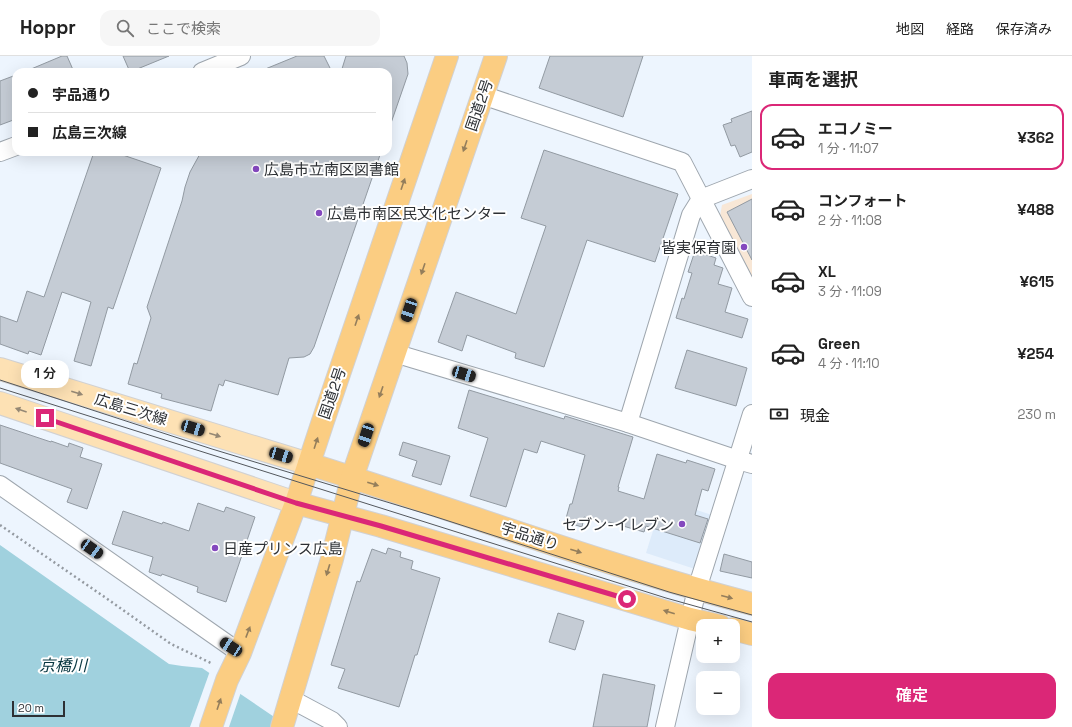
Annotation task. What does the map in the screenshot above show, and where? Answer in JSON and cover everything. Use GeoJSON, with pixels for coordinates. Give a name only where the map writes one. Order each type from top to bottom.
{"type":"FeatureCollection","features":[{"type":"Feature","properties":{"kind":"highway","name":"国道2号"},"geometry":{"type":"LineString","coordinates":[[211,727],[221,672],[240,653],[296,503],[447,56]]}},
{"type":"Feature","properties":{"kind":"highway","name":"国道2号"},"geometry":{"type":"LineString","coordinates":[[283,723],[332,559],[352,478],[496,56]]}},
{"type":"Feature","properties":{"kind":"highway","name":"宇品通り"},"geometry":{"type":"LineString","coordinates":[[309,464],[641,573],[752,604]]}},
{"type":"Feature","properties":{"kind":"highway"},"geometry":{"type":"LineString","coordinates":[[296,503],[696,620]]}},
{"type":"Feature","properties":{"kind":"highway"},"geometry":{"type":"LineString","coordinates":[[740,631],[752,634]]}},
{"type":"Feature","properties":{"kind":"main road","name":"広島三次線"},"geometry":{"type":"LineString","coordinates":[[0,369],[309,464]]}},
{"type":"Feature","properties":{"kind":"main road"},"geometry":{"type":"LineString","coordinates":[[0,403],[296,503]]}},
{"type":"Feature","properties":{"kind":"street"},"geometry":{"type":"LineString","coordinates":[[212,68],[241,56]]}},
{"type":"Feature","properties":{"kind":"street"},"geometry":{"type":"LineString","coordinates":[[482,95],[682,162],[752,297]]}},
{"type":"Feature","properties":{"kind":"street"},"geometry":{"type":"LineString","coordinates":[[0,152],[12,148]]}},
{"type":"Feature","properties":{"kind":"street"},"geometry":{"type":"LineString","coordinates":[[628,424],[691,214],[701,199],[752,179]]}},
{"type":"Feature","properties":{"kind":"street"},"geometry":{"type":"LineString","coordinates":[[394,353],[628,424],[745,462]]}},
{"type":"Feature","properties":{"kind":"street"},"geometry":{"type":"LineString","coordinates":[[665,727],[697,589],[745,462],[752,414]]}},
{"type":"Feature","properties":{"kind":"street"},"geometry":{"type":"LineString","coordinates":[[0,485],[240,653]]}},
{"type":"Feature","properties":{"kind":"street"},"geometry":{"type":"LineString","coordinates":[[290,698],[332,720],[338,727]]}},
{"type":"Feature","properties":{"kind":"path"},"geometry":{"type":"LineString","coordinates":[[0,525],[171,644],[221,672]]}},
{"type":"Feature","properties":{"kind":"shaded area","name":"皆実保育園"},"geometry":{"type":"Polygon","coordinates":[[[752,194],[752,277],[720,216],[722,205],[752,194]]]}},
{"type":"Feature","properties":{"kind":"shaded area"},"geometry":{"type":"Polygon","coordinates":[[[663,499],[715,516],[698,570],[646,553],[663,499]]]}},
{"type":"Feature","properties":{"kind":"water","name":"京橋川"},"geometry":{"type":"Polygon","coordinates":[[[0,545],[169,664],[202,668],[289,727],[0,727],[0,545]]]}},
{"type":"Feature","properties":{"kind":"pier"},"geometry":{"type":"Polygon","coordinates":[[[210,671],[241,692],[229,727],[190,727],[210,671]]]}},
{"type":"Feature","properties":{"kind":"building"},"geometry":{"type":"Polygon","coordinates":[[[62,56],[67,56],[72,68],[34,68],[62,56]]]}},
{"type":"Feature","properties":{"kind":"building"},"geometry":{"type":"Polygon","coordinates":[[[123,56],[169,56],[140,68],[128,68],[123,56]]]}},
{"type":"Feature","properties":{"kind":"building"},"geometry":{"type":"Polygon","coordinates":[[[297,56],[324,56],[330,68],[268,68],[297,56]]]}},
{"type":"Feature","properties":{"kind":"building"},"geometry":{"type":"Polygon","coordinates":[[[346,56],[404,56],[407,63],[408,74],[392,120],[392,68],[342,68],[346,56]]]}},
{"type":"Feature","properties":{"kind":"building"},"geometry":{"type":"Polygon","coordinates":[[[550,56],[643,56],[623,117],[539,88],[550,56]]]}},
{"type":"Feature","properties":{"kind":"building"},"geometry":{"type":"Polygon","coordinates":[[[12,76],[12,120],[0,125],[0,81],[12,76]]]}},
{"type":"Feature","properties":{"kind":"building"},"geometry":{"type":"Polygon","coordinates":[[[752,111],[752,152],[740,157],[735,145],[731,146],[723,125],[732,122],[731,119],[752,111]]]}},
{"type":"Feature","properties":{"kind":"building"},"geometry":{"type":"Polygon","coordinates":[[[544,150],[678,194],[655,262],[587,240],[544,367],[515,358],[516,353],[467,335],[462,351],[438,342],[456,292],[516,314],[546,226],[521,218],[544,150]]]}},
{"type":"Feature","properties":{"kind":"building"},"geometry":{"type":"Polygon","coordinates":[[[93,156],[126,156],[161,168],[113,309],[108,307],[91,366],[74,361],[91,302],[62,292],[41,355],[29,351],[28,354],[0,344],[0,316],[17,322],[27,291],[44,297],[93,156]]]}},
{"type":"Feature","properties":{"kind":"building"},"geometry":{"type":"Polygon","coordinates":[[[199,156],[380,156],[314,347],[310,354],[304,357],[289,358],[278,395],[225,380],[223,386],[219,384],[211,411],[161,398],[162,394],[128,384],[134,363],[137,364],[151,318],[147,307],[190,172],[199,156]]]}},
{"type":"Feature","properties":{"kind":"building"},"geometry":{"type":"Polygon","coordinates":[[[752,199],[752,260],[727,212],[752,199]]]}},
{"type":"Feature","properties":{"kind":"building"},"geometry":{"type":"Polygon","coordinates":[[[695,251],[716,258],[714,265],[723,268],[718,284],[732,288],[725,312],[748,319],[742,338],[676,318],[692,273],[688,272],[695,251]]]}},
{"type":"Feature","properties":{"kind":"building"},"geometry":{"type":"Polygon","coordinates":[[[687,350],[747,368],[736,406],[675,388],[687,350]]]}},
{"type":"Feature","properties":{"kind":"building"},"geometry":{"type":"Polygon","coordinates":[[[469,390],[564,419],[565,416],[633,437],[618,491],[644,499],[657,454],[686,463],[687,460],[715,469],[708,491],[702,489],[695,515],[708,519],[700,543],[646,526],[644,532],[609,522],[609,524],[584,517],[582,527],[565,522],[570,504],[572,504],[585,455],[541,441],[537,453],[524,449],[506,507],[470,496],[488,438],[458,428],[469,390]]]}},
{"type":"Feature","properties":{"kind":"building"},"geometry":{"type":"Polygon","coordinates":[[[0,425],[68,447],[69,443],[83,448],[80,457],[102,464],[87,509],[67,502],[72,489],[0,463],[0,425]]]}},
{"type":"Feature","properties":{"kind":"building"},"geometry":{"type":"Polygon","coordinates":[[[403,442],[450,456],[441,485],[412,476],[417,461],[399,455],[403,442]]]}},
{"type":"Feature","properties":{"kind":"building"},"geometry":{"type":"Polygon","coordinates":[[[198,503],[224,512],[226,507],[255,517],[226,602],[197,592],[198,587],[162,574],[161,576],[149,572],[153,557],[112,544],[123,511],[189,531],[198,503]]]}},
{"type":"Feature","properties":{"kind":"building"},"geometry":{"type":"Polygon","coordinates":[[[388,548],[401,552],[400,557],[413,561],[411,569],[440,578],[417,655],[415,655],[399,707],[338,688],[345,669],[331,665],[357,581],[360,582],[372,549],[386,554],[388,548]]]}},
{"type":"Feature","properties":{"kind":"building"},"geometry":{"type":"Polygon","coordinates":[[[724,554],[752,562],[752,578],[720,571],[724,554]]]}},
{"type":"Feature","properties":{"kind":"building"},"geometry":{"type":"Polygon","coordinates":[[[558,613],[584,621],[575,650],[549,642],[558,613]]]}},
{"type":"Feature","properties":{"kind":"building"},"geometry":{"type":"Polygon","coordinates":[[[603,674],[655,685],[647,727],[593,727],[603,674]]]}},
{"type":"Feature","properties":{"kind":"tram line"},"geometry":{"type":"LineString","coordinates":[[0,380],[212,449],[433,516],[669,592],[752,615]]}},
{"type":"Feature","properties":{"kind":"tram line"},"geometry":{"type":"LineString","coordinates":[[0,388],[666,598],[752,622]]}},
{"type":"Feature","properties":{"kind":"place","name":"広島市立南区図書館"},"geometry":{"type":"Point","coordinates":[256,169]}},
{"type":"Feature","properties":{"kind":"place","name":"広島市南区民文化センター"},"geometry":{"type":"Point","coordinates":[319,213]}},
{"type":"Feature","properties":{"kind":"place","name":"皆実保育園"},"geometry":{"type":"Point","coordinates":[744,247]}},
{"type":"Feature","properties":{"kind":"place","name":"セブン-イレブン"},"geometry":{"type":"Point","coordinates":[682,524]}},
{"type":"Feature","properties":{"kind":"place","name":"日産プリンス広島"},"geometry":{"type":"Point","coordinates":[215,548]}},
{"type":"Feature","properties":{"kind":"route"},"geometry":{"type":"LineString","coordinates":[[45,418],[296,503],[381,526],[627,599]]}}]}
